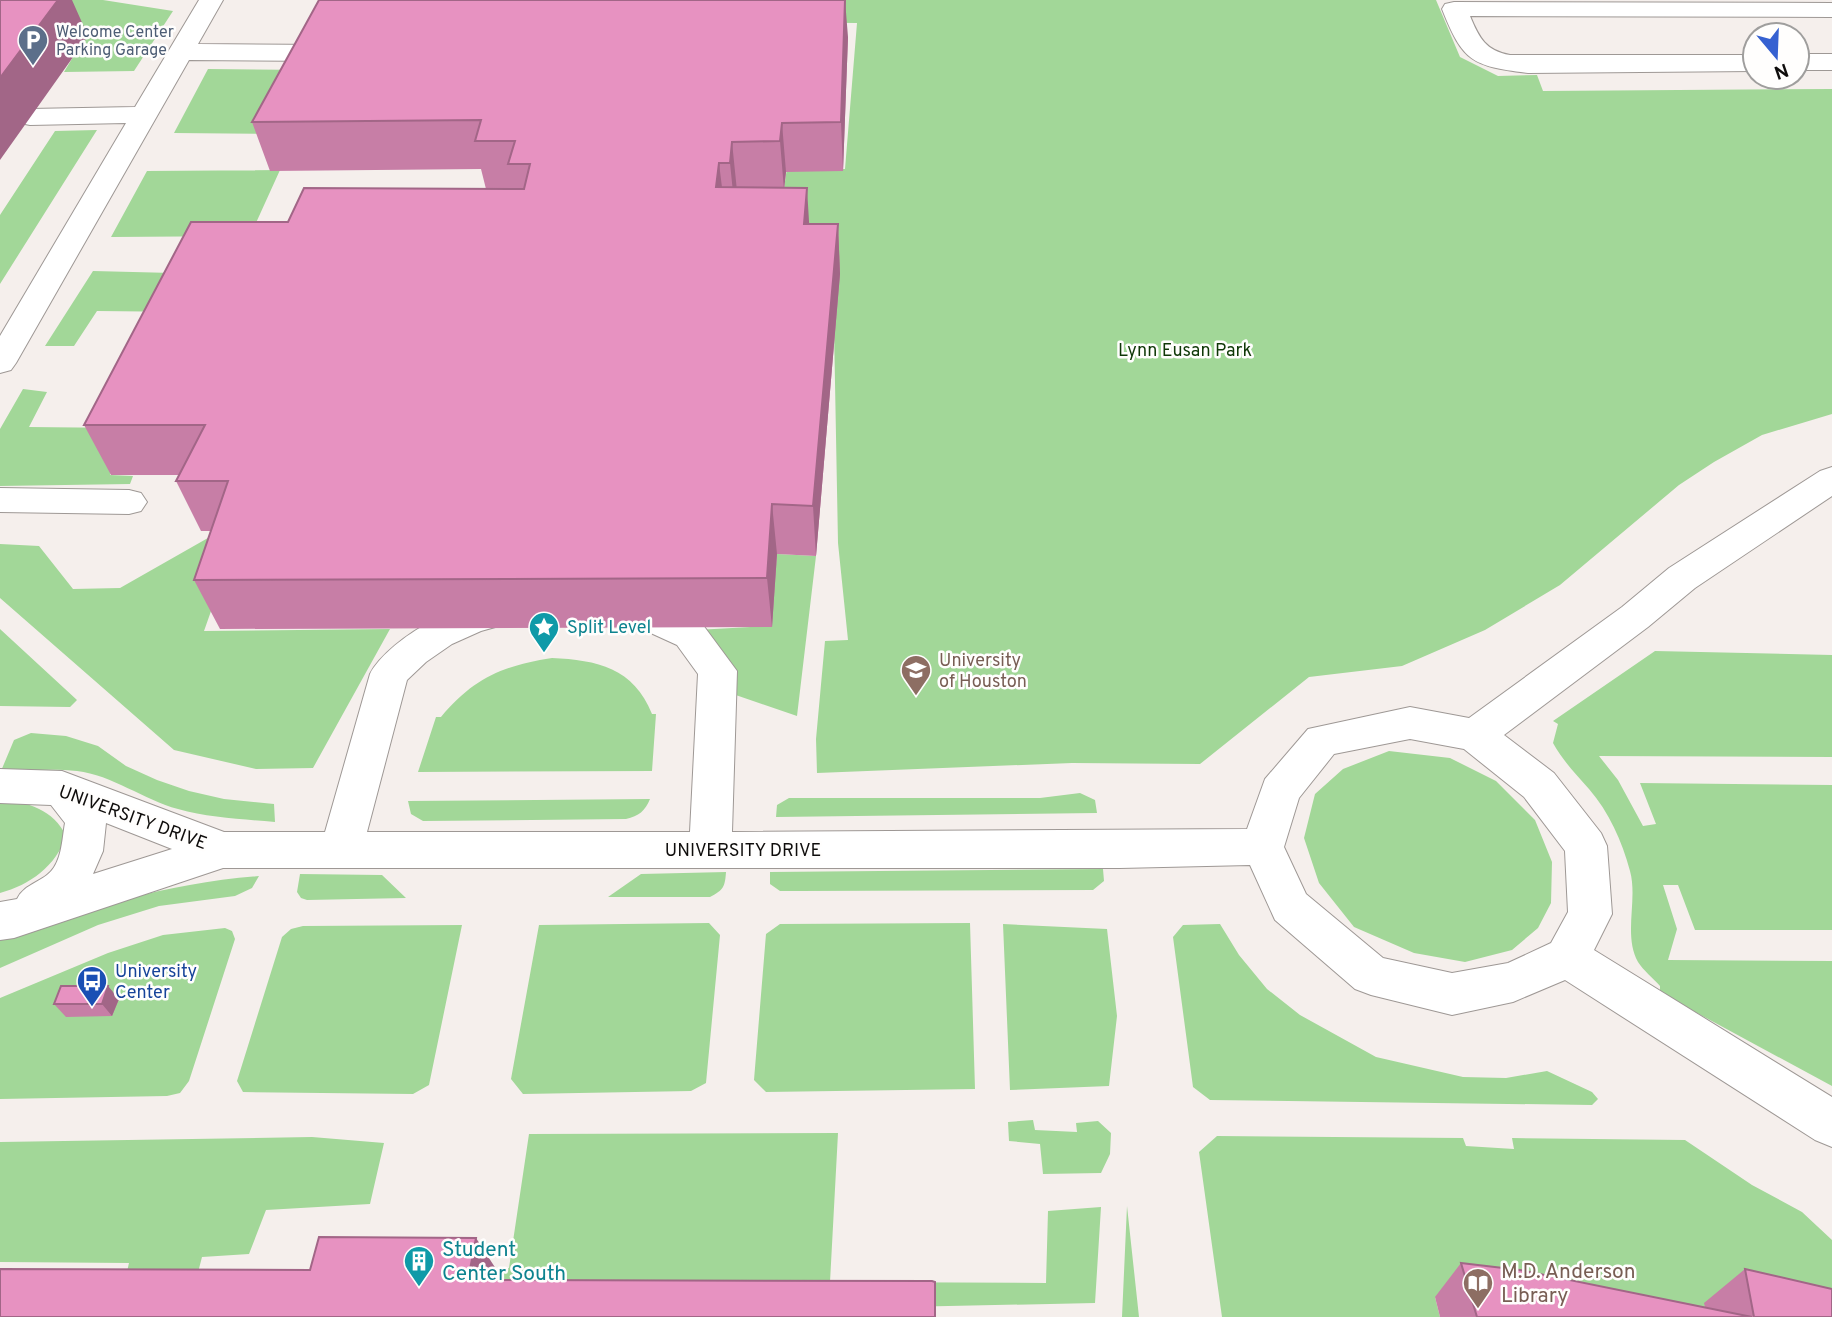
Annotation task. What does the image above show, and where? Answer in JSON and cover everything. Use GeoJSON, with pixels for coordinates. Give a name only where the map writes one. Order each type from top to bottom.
{"type":"FeatureCollection","features":[{"type":"Feature","properties":{"kind":"street"},"geometry":{"type":"LineString","coordinates":[[0,363],[211,0]]}},
{"type":"Feature","properties":{"kind":"street"},"geometry":{"type":"LineString","coordinates":[[1741,63],[1528,65],[1491,61],[1471,50],[1454,9],[1832,10]]}},
{"type":"Feature","properties":{"kind":"street"},"geometry":{"type":"LineString","coordinates":[[181,52],[325,53]]}},
{"type":"Feature","properties":{"kind":"street"},"geometry":{"type":"LineString","coordinates":[[1811,62],[1832,62]]}},
{"type":"Feature","properties":{"kind":"street"},"geometry":{"type":"LineString","coordinates":[[37,108],[149,107]]}},
{"type":"Feature","properties":{"kind":"street"},"geometry":{"type":"LineString","coordinates":[[1475,735],[1635,617],[1682,578],[1832,480]]}},
{"type":"Feature","properties":{"kind":"street"},"geometry":{"type":"LineString","coordinates":[[0,500],[129,502]]}},
{"type":"Feature","properties":{"kind":"street"},"geometry":{"type":"LineString","coordinates":[[341,849],[389,674],[407,654],[428,639],[467,619],[524,607],[538,607]]}},
{"type":"Feature","properties":{"kind":"street"},"geometry":{"type":"LineString","coordinates":[[594,609],[635,610],[690,635],[718,670],[709,850]]}},
{"type":"Feature","properties":{"kind":"street"},"geometry":{"type":"LineString","coordinates":[[1410,723],[1475,735],[1539,785],[1586,845],[1590,914],[1567,957],[1513,982],[1452,994],[1371,975],[1290,907],[1262,846],[1280,791],[1322,740],[1410,723]]}},
{"type":"Feature","properties":{"kind":"street","name":"UNIVERSITY DRIVE"},"geometry":{"type":"LineString","coordinates":[[0,786],[62,788],[223,850]]}},
{"type":"Feature","properties":{"kind":"street"},"geometry":{"type":"LineString","coordinates":[[7,920],[66,886],[82,851],[86,819],[62,788]]}},
{"type":"Feature","properties":{"kind":"street","name":"UNIVERSITY DRIVE"},"geometry":{"type":"LineString","coordinates":[[7,920],[223,850],[1120,850],[1262,846]]}},
{"type":"Feature","properties":{"kind":"street"},"geometry":{"type":"LineString","coordinates":[[1567,957],[1832,1124]]}},
{"type":"Feature","properties":{"kind":"green space"},"geometry":{"type":"Polygon","coordinates":[[[0,0],[103,0],[173,11],[134,71],[64,72],[85,37],[0,0]]]}},
{"type":"Feature","properties":{"kind":"green space","name":"Lynn Eusan Park"},"geometry":{"type":"Polygon","coordinates":[[[369,0],[1436,0],[1460,57],[1498,76],[1537,75],[1543,91],[1832,89],[1832,414],[1762,435],[1714,462],[1679,485],[1560,585],[1485,630],[1402,666],[1309,677],[1200,764],[1072,763],[817,773],[816,739],[825,641],[848,640],[838,543],[833,275],[784,188],[787,168],[845,169],[857,23],[444,20],[369,0]]]}},
{"type":"Feature","properties":{"kind":"green space"},"geometry":{"type":"Polygon","coordinates":[[[208,69],[310,70],[276,134],[174,133],[208,69]]]}},
{"type":"Feature","properties":{"kind":"green space"},"geometry":{"type":"Polygon","coordinates":[[[97,130],[0,284],[0,215],[55,131],[97,130]]]}},
{"type":"Feature","properties":{"kind":"green space"},"geometry":{"type":"Polygon","coordinates":[[[280,170],[250,236],[111,237],[147,171],[280,170]]]}},
{"type":"Feature","properties":{"kind":"green space"},"geometry":{"type":"Polygon","coordinates":[[[93,271],[213,274],[192,312],[97,311],[74,346],[45,346],[93,271]]]}},
{"type":"Feature","properties":{"kind":"green space"},"geometry":{"type":"Polygon","coordinates":[[[23,389],[47,392],[29,427],[127,428],[110,475],[133,476],[130,484],[0,486],[0,429],[23,389]]]}},
{"type":"Feature","properties":{"kind":"green space"},"geometry":{"type":"Polygon","coordinates":[[[229,526],[234,546],[204,631],[390,629],[313,768],[256,769],[174,750],[0,598],[0,544],[39,546],[73,589],[120,588],[229,526]]]}},
{"type":"Feature","properties":{"kind":"green space"},"geometry":{"type":"Polygon","coordinates":[[[777,554],[816,556],[797,716],[727,692],[696,630],[770,626],[777,554]]]}},
{"type":"Feature","properties":{"kind":"green space"},"geometry":{"type":"Polygon","coordinates":[[[0,629],[77,700],[70,707],[0,706],[0,629]]]}},
{"type":"Feature","properties":{"kind":"green space"},"geometry":{"type":"Polygon","coordinates":[[[1655,651],[1832,655],[1832,757],[1599,756],[1618,780],[1643,826],[1656,824],[1640,783],[1832,785],[1832,930],[1695,930],[1678,885],[1663,885],[1677,929],[1668,960],[1832,961],[1832,1086],[1660,993],[1660,986],[1638,962],[1631,929],[1632,882],[1623,849],[1603,807],[1553,743],[1558,724],[1553,721],[1655,651]]]}},
{"type":"Feature","properties":{"kind":"green space"},"geometry":{"type":"Polygon","coordinates":[[[552,658],[599,664],[635,686],[652,714],[656,714],[652,771],[418,772],[436,717],[441,717],[465,692],[504,670],[552,658]]]}},
{"type":"Feature","properties":{"kind":"green space"},"geometry":{"type":"Polygon","coordinates":[[[31,733],[66,736],[98,746],[126,766],[189,791],[224,799],[274,804],[275,822],[214,816],[178,809],[90,773],[58,770],[1,771],[14,740],[31,733]]]}},
{"type":"Feature","properties":{"kind":"green space"},"geometry":{"type":"Polygon","coordinates":[[[1389,751],[1450,758],[1496,781],[1535,820],[1552,862],[1551,903],[1538,928],[1512,950],[1465,962],[1414,953],[1354,927],[1319,883],[1304,838],[1315,794],[1343,769],[1389,751]]]}},
{"type":"Feature","properties":{"kind":"green space"},"geometry":{"type":"Polygon","coordinates":[[[1080,793],[1095,800],[1097,813],[776,817],[777,805],[789,798],[1040,798],[1080,793]]]}},
{"type":"Feature","properties":{"kind":"green space"},"geometry":{"type":"Polygon","coordinates":[[[650,799],[641,812],[626,819],[423,821],[411,814],[408,801],[650,799]]]}},
{"type":"Feature","properties":{"kind":"green space"},"geometry":{"type":"Polygon","coordinates":[[[0,800],[20,802],[47,813],[66,836],[56,856],[41,873],[22,885],[0,893],[0,800]]]}},
{"type":"Feature","properties":{"kind":"green space"},"geometry":{"type":"Polygon","coordinates":[[[1103,869],[1104,881],[1093,890],[780,891],[770,884],[770,872],[1103,869]]]}},
{"type":"Feature","properties":{"kind":"green space"},"geometry":{"type":"Polygon","coordinates":[[[726,872],[723,887],[710,897],[608,897],[641,874],[726,872]]]}},
{"type":"Feature","properties":{"kind":"green space"},"geometry":{"type":"Polygon","coordinates":[[[300,874],[382,875],[406,898],[307,900],[301,898],[297,892],[300,874]]]}},
{"type":"Feature","properties":{"kind":"green space"},"geometry":{"type":"Polygon","coordinates":[[[259,876],[252,888],[235,896],[159,906],[98,925],[0,968],[0,935],[160,891],[225,879],[259,876]]]}},
{"type":"Feature","properties":{"kind":"green space"},"geometry":{"type":"Polygon","coordinates":[[[709,923],[720,935],[706,1083],[691,1091],[523,1094],[511,1079],[539,925],[709,923]]]}},
{"type":"Feature","properties":{"kind":"green space"},"geometry":{"type":"Polygon","coordinates":[[[970,923],[975,1089],[766,1092],[754,1080],[766,934],[780,924],[970,923]]]}},
{"type":"Feature","properties":{"kind":"green space"},"geometry":{"type":"Polygon","coordinates":[[[1003,924],[1107,929],[1117,1016],[1109,1086],[1010,1090],[1003,924]]]}},
{"type":"Feature","properties":{"kind":"green space"},"geometry":{"type":"Polygon","coordinates":[[[1220,924],[1239,955],[1267,989],[1300,1015],[1376,1057],[1463,1077],[1506,1078],[1547,1071],[1592,1092],[1598,1099],[1592,1105],[1210,1100],[1193,1087],[1173,937],[1183,925],[1220,924]]]}},
{"type":"Feature","properties":{"kind":"green space"},"geometry":{"type":"Polygon","coordinates":[[[462,925],[429,1085],[413,1094],[243,1092],[237,1081],[282,937],[291,929],[303,926],[462,925]]]}},
{"type":"Feature","properties":{"kind":"green space"},"geometry":{"type":"Polygon","coordinates":[[[225,928],[232,931],[235,939],[189,1081],[180,1093],[167,1096],[0,1099],[0,998],[108,953],[163,935],[225,928]]]}},
{"type":"Feature","properties":{"kind":"green space"},"geometry":{"type":"Polygon","coordinates":[[[1033,1120],[1035,1130],[1077,1132],[1076,1123],[1098,1121],[1111,1133],[1110,1154],[1101,1173],[1043,1174],[1040,1144],[1009,1141],[1008,1122],[1033,1120]]]}},
{"type":"Feature","properties":{"kind":"green space"},"geometry":{"type":"Polygon","coordinates":[[[838,1133],[830,1282],[1046,1283],[1048,1211],[1101,1207],[1095,1303],[522,1315],[492,1291],[495,1272],[509,1268],[529,1134],[838,1133]]]}},
{"type":"Feature","properties":{"kind":"green space"},"geometry":{"type":"Polygon","coordinates":[[[1217,1136],[1463,1138],[1466,1146],[1514,1149],[1512,1138],[1685,1140],[1752,1185],[1802,1212],[1832,1240],[1832,1317],[1705,1303],[1706,1317],[1435,1297],[1440,1317],[1222,1317],[1199,1152],[1217,1136]]]}},
{"type":"Feature","properties":{"kind":"green space"},"geometry":{"type":"Polygon","coordinates":[[[312,1137],[384,1143],[370,1204],[266,1210],[249,1254],[202,1257],[195,1284],[125,1280],[129,1263],[0,1262],[0,1142],[312,1137]]]}},
{"type":"Feature","properties":{"kind":"green space"},"geometry":{"type":"Polygon","coordinates":[[[1127,1206],[1139,1317],[1122,1317],[1127,1206]]]}},
{"type":"Feature","properties":{"kind":"building"},"geometry":{"type":"Polygon","coordinates":[[[0,0],[58,0],[0,78],[0,0]]]}},
{"type":"Feature","properties":{"kind":"building"},"geometry":{"type":"Polygon","coordinates":[[[319,0],[845,0],[841,122],[782,123],[780,141],[732,142],[730,163],[719,163],[716,187],[807,188],[804,224],[838,224],[813,506],[772,504],[767,578],[194,580],[228,481],[176,481],[205,425],[84,425],[191,222],[288,222],[304,188],[524,189],[530,164],[508,164],[515,141],[475,141],[481,120],[252,122],[319,0]]]}},
{"type":"Feature","properties":{"kind":"building"},"geometry":{"type":"Polygon","coordinates":[[[61,986],[108,986],[102,1004],[54,1004],[61,986]]]}},
{"type":"Feature","properties":{"kind":"building"},"geometry":{"type":"Polygon","coordinates":[[[319,1237],[476,1238],[468,1280],[932,1281],[935,1282],[935,1317],[0,1317],[0,1269],[310,1270],[319,1237]]]}},
{"type":"Feature","properties":{"kind":"building"},"geometry":{"type":"Polygon","coordinates":[[[1461,1263],[1520,1270],[1752,1317],[1477,1317],[1461,1263]]]}},
{"type":"Feature","properties":{"kind":"building"},"geometry":{"type":"Polygon","coordinates":[[[1745,1269],[1832,1289],[1832,1317],[1754,1317],[1745,1269]]]}},
{"type":"Feature","properties":{"kind":"place","name":"Welcome Center Parking Garage"},"geometry":{"type":"Point","coordinates":[33,67]}},
{"type":"Feature","properties":{"kind":"place","name":"Split Level"},"geometry":{"type":"Point","coordinates":[544,654]}},
{"type":"Feature","properties":{"kind":"place","name":"University of Houston"},"geometry":{"type":"Point","coordinates":[916,697]}},
{"type":"Feature","properties":{"kind":"place","name":"University Center"},"geometry":{"type":"Point","coordinates":[92,1008]}},
{"type":"Feature","properties":{"kind":"place","name":"Student Center South"},"geometry":{"type":"Point","coordinates":[419,1288]}},
{"type":"Feature","properties":{"kind":"place","name":"M.D. Anderson Library"},"geometry":{"type":"Point","coordinates":[1478,1310]}}]}
